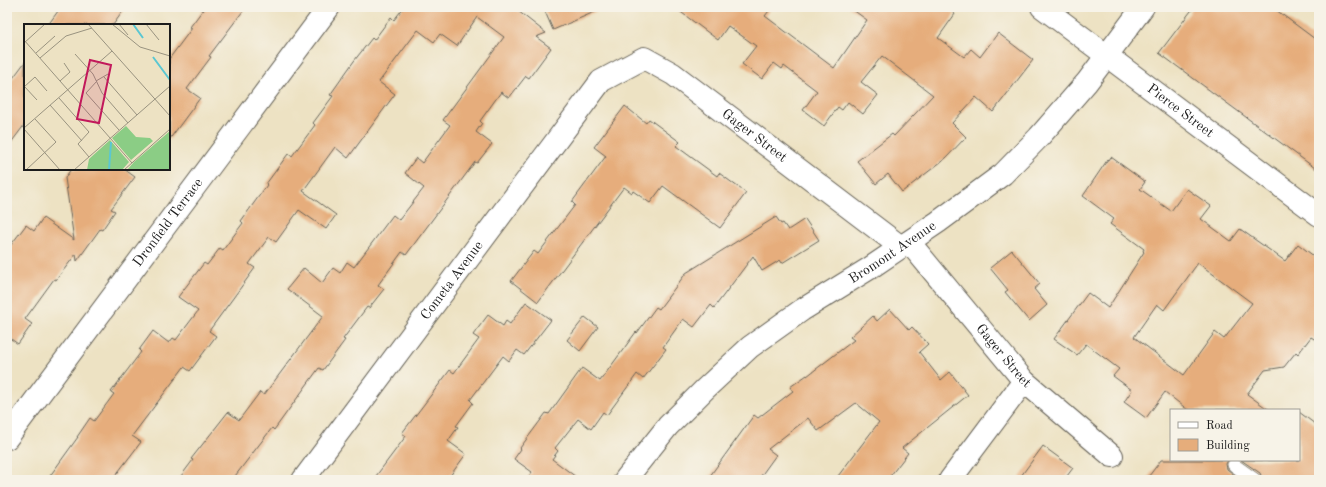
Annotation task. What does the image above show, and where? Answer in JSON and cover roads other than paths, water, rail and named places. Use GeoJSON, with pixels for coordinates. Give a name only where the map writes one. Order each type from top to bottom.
{"type":"FeatureCollection","features":[{"type":"Feature","properties":{"kind":"street","name":"Dronfield Terrace"},"geometry":{"type":"LineString","coordinates":[[7,438],[329,7]]}},
{"type":"Feature","properties":{"kind":"street","name":"Pierce Street"},"geometry":{"type":"LineString","coordinates":[[1042,7],[1319,215]]}},
{"type":"Feature","properties":{"kind":"street","name":"Bromont Avenue"},"geometry":{"type":"LineString","coordinates":[[625,480],[668,426],[750,347],[802,310],[964,204],[1003,174],[1043,132],[1087,82],[1143,7]]}},
{"type":"Feature","properties":{"kind":"street","name":"Gager Street"},"geometry":{"type":"LineString","coordinates":[[601,80],[644,58],[672,74],[905,244],[1024,381],[1112,456]]}},
{"type":"Feature","properties":{"kind":"street","name":"Cometa Avenue"},"geometry":{"type":"LineString","coordinates":[[303,480],[601,80]]}},
{"type":"Feature","properties":{"kind":"street"},"geometry":{"type":"LineString","coordinates":[[950,480],[1024,381]]}},
{"type":"Feature","properties":{"kind":"lane"},"geometry":{"type":"LineString","coordinates":[[1234,465],[1255,480]]}}]}
